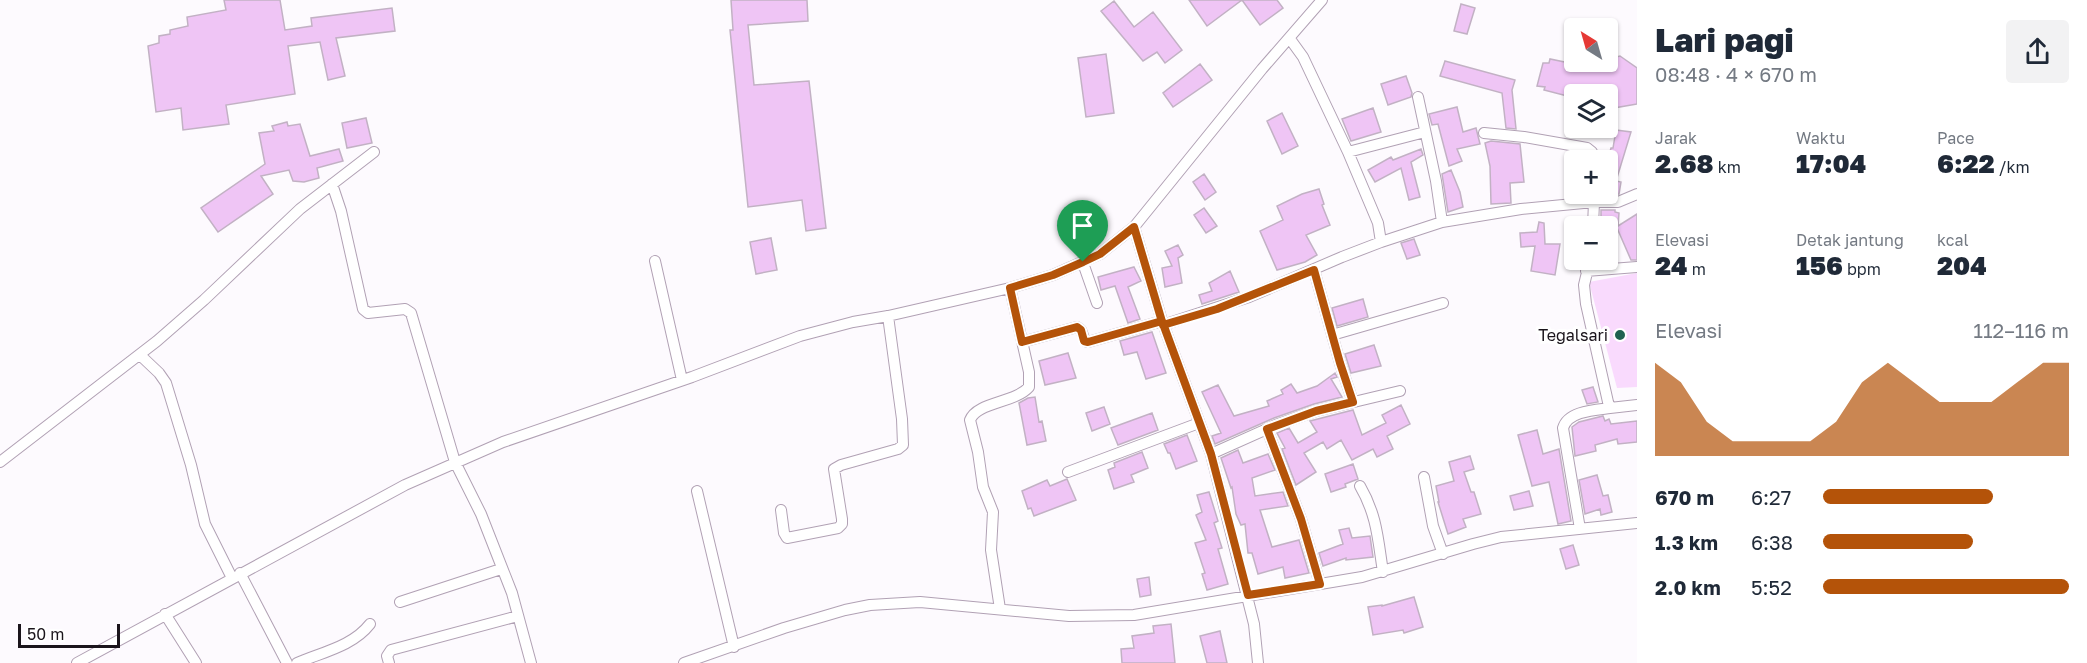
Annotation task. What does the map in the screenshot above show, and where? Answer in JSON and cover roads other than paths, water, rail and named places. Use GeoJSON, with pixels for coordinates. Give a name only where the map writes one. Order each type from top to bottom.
{"type":"FeatureCollection","features":[{"type":"Feature","properties":{"kind":"street"},"geometry":{"type":"LineString","coordinates":[[77,663],[405,485],[455,462],[539,429],[682,380],[800,336],[853,322],[1010,288],[1053,275],[1083,262],[1108,248],[1134,227],[1262,69],[1322,0]]}},
{"type":"Feature","properties":{"kind":"street"},"geometry":{"type":"LineString","coordinates":[[1290,39],[1303,57],[1348,152],[1375,214],[1381,242]]}},
{"type":"Feature","properties":{"kind":"street"},"geometry":{"type":"LineString","coordinates":[[1418,97],[1436,181],[1442,222]]}},
{"type":"Feature","properties":{"kind":"street"},"geometry":{"type":"LineString","coordinates":[[1348,152],[1425,132]]}},
{"type":"Feature","properties":{"kind":"street"},"geometry":{"type":"LineString","coordinates":[[1484,133],[1524,137],[1590,150]]}},
{"type":"Feature","properties":{"kind":"street"},"geometry":{"type":"LineString","coordinates":[[0,462],[140,355],[204,300],[300,209],[374,152]]}},
{"type":"Feature","properties":{"kind":"street"},"geometry":{"type":"LineString","coordinates":[[332,184],[341,211],[361,305],[368,312],[405,309],[411,314],[455,462],[481,514],[512,593],[531,663]]}},
{"type":"Feature","properties":{"kind":"street"},"geometry":{"type":"LineString","coordinates":[[1618,202],[1637,194]]}},
{"type":"Feature","properties":{"kind":"street"},"geometry":{"type":"LineString","coordinates":[[1022,342],[1077,327],[1081,330],[1084,341],[1088,342],[1217,309],[1381,242],[1442,222],[1564,203]]}},
{"type":"Feature","properties":{"kind":"street"},"geometry":{"type":"LineString","coordinates":[[1134,227],[1162,323],[1211,454],[1248,595],[1258,663]]}},
{"type":"Feature","properties":{"kind":"street"},"geometry":{"type":"LineString","coordinates":[[655,261],[682,380]]}},
{"type":"Feature","properties":{"kind":"street"},"geometry":{"type":"LineString","coordinates":[[1083,262],[1097,303]]}},
{"type":"Feature","properties":{"kind":"street"},"geometry":{"type":"LineString","coordinates":[[1610,408],[1586,304],[1584,285],[1586,271],[1637,267]]}},
{"type":"Feature","properties":{"kind":"street"},"geometry":{"type":"LineString","coordinates":[[1314,270],[1353,402]]}},
{"type":"Feature","properties":{"kind":"street"},"geometry":{"type":"LineString","coordinates":[[1000,609],[991,550],[993,512],[983,487],[970,420],[975,412],[1017,397],[1029,387],[1029,372],[1010,288]]}},
{"type":"Feature","properties":{"kind":"street"},"geometry":{"type":"LineString","coordinates":[[1332,335],[1443,303]]}},
{"type":"Feature","properties":{"kind":"street"},"geometry":{"type":"LineString","coordinates":[[781,510],[784,533],[788,538],[838,528],[842,524],[842,519],[834,469],[898,449],[903,445],[902,419],[888,316]]}},
{"type":"Feature","properties":{"kind":"street"},"geometry":{"type":"LineString","coordinates":[[140,355],[159,372],[166,382],[191,465],[205,524],[287,663]]}},
{"type":"Feature","properties":{"kind":"street"},"geometry":{"type":"LineString","coordinates":[[1211,454],[1267,429],[1316,411],[1400,391]]}},
{"type":"Feature","properties":{"kind":"street"},"geometry":{"type":"LineString","coordinates":[[1580,529],[1563,428],[1565,421],[1571,417],[1610,408],[1637,405]]}},
{"type":"Feature","properties":{"kind":"street"},"geometry":{"type":"LineString","coordinates":[[1068,472],[1199,423]]}},
{"type":"Feature","properties":{"kind":"street"},"geometry":{"type":"LineString","coordinates":[[1267,429],[1301,519],[1320,584]]}},
{"type":"Feature","properties":{"kind":"street"},"geometry":{"type":"LineString","coordinates":[[1424,477],[1433,526],[1443,554]]}},
{"type":"Feature","properties":{"kind":"street"},"geometry":{"type":"LineString","coordinates":[[1360,486],[1374,515],[1383,572]]}},
{"type":"Feature","properties":{"kind":"street"},"geometry":{"type":"LineString","coordinates":[[697,491],[734,646]]}},
{"type":"Feature","properties":{"kind":"street"},"geometry":{"type":"LineString","coordinates":[[684,663],[822,616],[870,605],[920,602],[1069,616],[1134,615],[1362,578],[1502,537],[1637,523]]}},
{"type":"Feature","properties":{"kind":"street"},"geometry":{"type":"LineString","coordinates":[[400,602],[501,568]]}},
{"type":"Feature","properties":{"kind":"street"},"geometry":{"type":"LineString","coordinates":[[165,614],[196,663]]}},
{"type":"Feature","properties":{"kind":"street"},"geometry":{"type":"LineString","coordinates":[[389,663],[387,656],[391,650],[518,616]]}},
{"type":"Feature","properties":{"kind":"street"},"geometry":{"type":"LineString","coordinates":[[297,663],[351,642],[370,624]]}},
{"type":"Feature","properties":{"kind":"place","name":"Tegalsari"},"geometry":{"type":"Point","coordinates":[1620,335]}}]}
